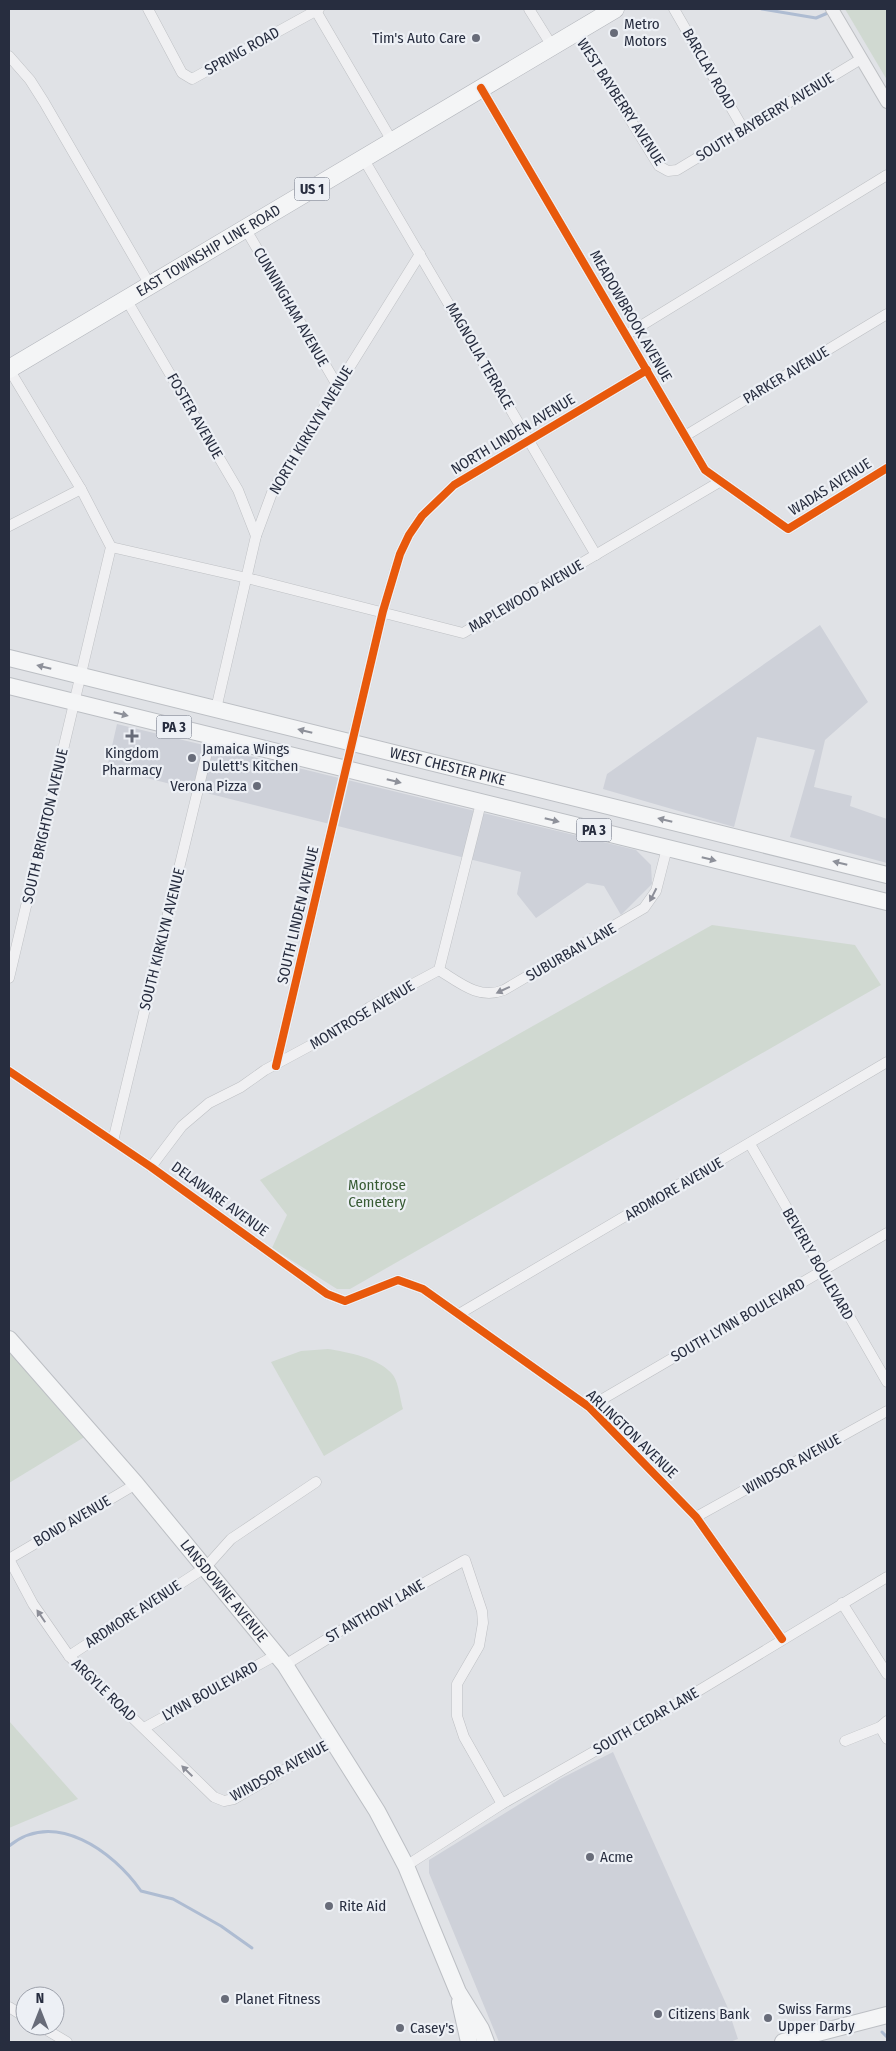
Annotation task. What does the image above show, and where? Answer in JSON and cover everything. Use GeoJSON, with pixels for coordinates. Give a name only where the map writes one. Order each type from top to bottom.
{"type":"FeatureCollection","features":[{"type":"Feature","properties":{"kind":"highway","name":"EAST TOWNSHIP LINE ROAD"},"geometry":{"type":"LineString","coordinates":[[9,369],[615,9]]}},
{"type":"Feature","properties":{"kind":"main road","name":"WEST CHESTER PIKE"},"geometry":{"type":"LineString","coordinates":[[9,658],[887,875]]}},
{"type":"Feature","properties":{"kind":"main road","name":"WEST CHESTER PIKE"},"geometry":{"type":"LineString","coordinates":[[9,686],[887,902]]}},
{"type":"Feature","properties":{"kind":"main road","name":"LANSDOWNE AVENUE"},"geometry":{"type":"LineString","coordinates":[[9,1339],[206,1566],[282,1659],[377,1811],[406,1866],[458,1992]]}},
{"type":"Feature","properties":{"kind":"main road"},"geometry":{"type":"LineString","coordinates":[[458,1992],[469,2042]]}},
{"type":"Feature","properties":{"kind":"main road"},"geometry":{"type":"LineString","coordinates":[[458,1992],[486,2042]]}},
{"type":"Feature","properties":{"kind":"main road"},"geometry":{"type":"LineString","coordinates":[[783,2042],[887,2015]]}},
{"type":"Feature","properties":{"kind":"street","name":"SPRING ROAD"},"geometry":{"type":"LineString","coordinates":[[148,9],[182,73],[192,79],[317,10]]}},
{"type":"Feature","properties":{"kind":"street"},"geometry":{"type":"LineString","coordinates":[[529,9],[552,46]]}},
{"type":"Feature","properties":{"kind":"street","name":"BARCLAY ROAD"},"geometry":{"type":"LineString","coordinates":[[674,9],[744,130]]}},
{"type":"Feature","properties":{"kind":"street"},"geometry":{"type":"LineString","coordinates":[[317,10],[392,142]]}},
{"type":"Feature","properties":{"kind":"street"},"geometry":{"type":"LineString","coordinates":[[833,12],[887,102]]}},
{"type":"Feature","properties":{"kind":"street","name":"WEST BAYBERRY AVENUE"},"geometry":{"type":"LineString","coordinates":[[576,32],[659,166],[668,171]]}},
{"type":"Feature","properties":{"kind":"street"},"geometry":{"type":"LineString","coordinates":[[9,56],[30,80],[44,102],[150,285]]}},
{"type":"Feature","properties":{"kind":"street","name":"SOUTH BAYBERRY AVENUE"},"geometry":{"type":"LineString","coordinates":[[668,171],[678,170],[861,59]]}},
{"type":"Feature","properties":{"kind":"street","name":"MEADOWBROOK AVENUE"},"geometry":{"type":"LineString","coordinates":[[481,88],[706,470],[788,529]]}},
{"type":"Feature","properties":{"kind":"street","name":"MAGNOLIA TERRACE"},"geometry":{"type":"LineString","coordinates":[[363,158],[596,555]]}},
{"type":"Feature","properties":{"kind":"street"},"geometry":{"type":"LineString","coordinates":[[626,335],[887,175]]}},
{"type":"Feature","properties":{"kind":"street","name":"CUNNINGHAM AVENUE"},"geometry":{"type":"LineString","coordinates":[[245,228],[337,385]]}},
{"type":"Feature","properties":{"kind":"street","name":"NORTH KIRKLYN AVENUE"},"geometry":{"type":"LineString","coordinates":[[216,709],[256,536],[281,476],[420,254]]}},
{"type":"Feature","properties":{"kind":"street","name":"FOSTER AVENUE"},"geometry":{"type":"LineString","coordinates":[[126,299],[238,490],[256,536]]}},
{"type":"Feature","properties":{"kind":"street","name":"PARKER AVENUE"},"geometry":{"type":"LineString","coordinates":[[686,436],[887,314]]}},
{"type":"Feature","properties":{"kind":"street"},"geometry":{"type":"LineString","coordinates":[[9,369],[81,489],[111,547]]}},
{"type":"Feature","properties":{"kind":"street","name":"NORTH LINDEN AVENUE"},"geometry":{"type":"LineString","coordinates":[[346,769],[383,611],[400,554],[422,516],[454,485],[647,370]]}},
{"type":"Feature","properties":{"kind":"street","name":"WADAS AVENUE"},"geometry":{"type":"LineString","coordinates":[[788,529],[887,468]]}},
{"type":"Feature","properties":{"kind":"street","name":"MAPLEWOOD AVENUE"},"geometry":{"type":"LineString","coordinates":[[111,547],[383,611],[464,633],[721,481]]}},
{"type":"Feature","properties":{"kind":"street"},"geometry":{"type":"LineString","coordinates":[[9,526],[81,489]]}},
{"type":"Feature","properties":{"kind":"street","name":"SOUTH BRIGHTON AVENUE"},"geometry":{"type":"LineString","coordinates":[[9,978],[111,547]]}},
{"type":"Feature","properties":{"kind":"street","name":"SOUTH KIRKLYN AVENUE"},"geometry":{"type":"LineString","coordinates":[[113,1141],[211,736]]}},
{"type":"Feature","properties":{"kind":"street","name":"SOUTH LINDEN AVENUE"},"geometry":{"type":"LineString","coordinates":[[276,1066],[346,769]]}},
{"type":"Feature","properties":{"kind":"street"},"geometry":{"type":"LineString","coordinates":[[439,970],[481,803]]}},
{"type":"Feature","properties":{"kind":"street","name":"SUBURBAN LANE"},"geometry":{"type":"LineString","coordinates":[[439,970],[474,991],[494,994],[504,990],[644,908],[656,891],[667,848]]}},
{"type":"Feature","properties":{"kind":"street","name":"MONTROSE AVENUE"},"geometry":{"type":"LineString","coordinates":[[152,1167],[182,1126],[209,1103],[241,1087],[265,1070],[276,1066],[341,1028],[370,1007],[439,970]]}},
{"type":"Feature","properties":{"kind":"street","name":"ARDMORE AVENUE"},"geometry":{"type":"LineString","coordinates":[[459,1314],[887,1062]]}},
{"type":"Feature","properties":{"kind":"street","name":"DELAWARE AVENUE"},"geometry":{"type":"LineString","coordinates":[[9,1071],[152,1167],[327,1294],[344,1301],[398,1280],[423,1289]]}},
{"type":"Feature","properties":{"kind":"street","name":"BEVERLY BOULEVARD"},"geometry":{"type":"LineString","coordinates":[[750,1144],[887,1382]]}},
{"type":"Feature","properties":{"kind":"street","name":"SOUTH LYNN BOULEVARD"},"geometry":{"type":"LineString","coordinates":[[589,1407],[887,1233]]}},
{"type":"Feature","properties":{"kind":"street","name":"ARLINGTON AVENUE"},"geometry":{"type":"LineString","coordinates":[[423,1289],[589,1407],[696,1517],[782,1639]]}},
{"type":"Feature","properties":{"kind":"street","name":"WINDSOR AVENUE"},"geometry":{"type":"LineString","coordinates":[[696,1517],[887,1411]]}},
{"type":"Feature","properties":{"kind":"street","name":"ARDMORE AVENUE"},"geometry":{"type":"LineString","coordinates":[[69,1656],[206,1566],[231,1539],[316,1482]]}},
{"type":"Feature","properties":{"kind":"street","name":"BOND AVENUE"},"geometry":{"type":"LineString","coordinates":[[9,1559],[136,1484]]}},
{"type":"Feature","properties":{"kind":"street","name":"ARGYLE ROAD"},"geometry":{"type":"LineString","coordinates":[[9,1559],[33,1604],[69,1656],[214,1797],[224,1801]]}},
{"type":"Feature","properties":{"kind":"street","name":"ST ANTHONY LANE"},"geometry":{"type":"LineString","coordinates":[[282,1659],[358,1620],[465,1560],[482,1611],[483,1623],[479,1646],[456,1684],[456,1716],[464,1737],[502,1804]]}},
{"type":"Feature","properties":{"kind":"street","name":"SOUTH CEDAR LANE"},"geometry":{"type":"LineString","coordinates":[[406,1866],[502,1804],[660,1714],[887,1577]]}},
{"type":"Feature","properties":{"kind":"street"},"geometry":{"type":"LineString","coordinates":[[842,1603],[887,1674]]}},
{"type":"Feature","properties":{"kind":"street","name":"LYNN BOULEVARD"},"geometry":{"type":"LineString","coordinates":[[144,1728],[282,1659]]}},
{"type":"Feature","properties":{"kind":"street"},"geometry":{"type":"LineString","coordinates":[[845,1742],[884,1724],[887,1739]]}},
{"type":"Feature","properties":{"kind":"street","name":"WINDSOR AVENUE"},"geometry":{"type":"LineString","coordinates":[[224,1801],[234,1799],[334,1741]]}},
{"type":"Feature","properties":{"kind":"shaded area"},"geometry":{"type":"Polygon","coordinates":[[[820,625],[868,702],[825,740],[814,787],[852,796],[850,806],[887,819],[887,863],[790,837],[815,750],[757,737],[734,827],[603,789],[607,774],[820,625]]]}},
{"type":"Feature","properties":{"kind":"shaded area"},"geometry":{"type":"Polygon","coordinates":[[[117,724],[636,850],[651,865],[652,884],[621,915],[604,886],[587,883],[536,918],[517,894],[521,872],[107,768],[117,724]]]}},
{"type":"Feature","properties":{"kind":"shaded area"},"geometry":{"type":"Polygon","coordinates":[[[613,1752],[727,2006],[738,2039],[730,2042],[499,2042],[429,1873],[429,1860],[560,1779],[613,1752]]]}},
{"type":"Feature","properties":{"kind":"green space"},"geometry":{"type":"Polygon","coordinates":[[[845,9],[887,9],[887,80],[845,9]]]}},
{"type":"Feature","properties":{"kind":"green space","name":"Montrose Cemetery"},"geometry":{"type":"Polygon","coordinates":[[[712,925],[855,945],[881,985],[350,1289],[337,1289],[272,1248],[287,1215],[260,1180],[712,925]]]}},
{"type":"Feature","properties":{"kind":"green space"},"geometry":{"type":"Polygon","coordinates":[[[9,1340],[91,1433],[9,1483],[9,1340]]]}},
{"type":"Feature","properties":{"kind":"green space"},"geometry":{"type":"Polygon","coordinates":[[[328,1349],[372,1360],[387,1369],[397,1382],[403,1409],[324,1456],[271,1362],[301,1351],[328,1349]]]}},
{"type":"Feature","properties":{"kind":"green space"},"geometry":{"type":"Polygon","coordinates":[[[9,1721],[78,1799],[9,1828],[9,1721]]]}},
{"type":"Feature","properties":{"kind":"waterway"},"geometry":{"type":"LineString","coordinates":[[762,9],[816,18],[830,12]]}},
{"type":"Feature","properties":{"kind":"waterway"},"geometry":{"type":"LineString","coordinates":[[9,1846],[27,1836],[45,1832],[64,1833],[82,1840],[99,1849],[115,1862],[141,1891],[173,1899],[221,1926],[252,1948]]}},
{"type":"Feature","properties":{"kind":"waterway"},"geometry":{"type":"LineString","coordinates":[[882,2032],[887,2037]]}},
{"type":"Feature","properties":{"kind":"cycle path"},"geometry":{"type":"LineString","coordinates":[[481,88],[705,470],[788,529],[887,468]]}},
{"type":"Feature","properties":{"kind":"cycle path"},"geometry":{"type":"LineString","coordinates":[[276,1066],[383,611],[400,554],[409,535],[422,516],[454,485],[647,370]]}},
{"type":"Feature","properties":{"kind":"cycle path"},"geometry":{"type":"LineString","coordinates":[[9,1071],[151,1167],[327,1294],[345,1301],[398,1280],[423,1289],[589,1407],[696,1517],[782,1639]]}},
{"type":"Feature","properties":{"kind":"place","name":"Metro Motors"},"geometry":{"type":"Point","coordinates":[614,33]}},
{"type":"Feature","properties":{"kind":"place","name":"Tim's Auto Care"},"geometry":{"type":"Point","coordinates":[476,38]}},
{"type":"Feature","properties":{"kind":"place","name":"Kingdom Pharmacy"},"geometry":{"type":"Point","coordinates":[132,736]}},
{"type":"Feature","properties":{"kind":"place","name":"Jamaica Wings Dulett's Kitchen"},"geometry":{"type":"Point","coordinates":[192,758]}},
{"type":"Feature","properties":{"kind":"place","name":"Verona Pizza"},"geometry":{"type":"Point","coordinates":[257,786]}},
{"type":"Feature","properties":{"kind":"place","name":"Acme"},"geometry":{"type":"Point","coordinates":[590,1857]}},
{"type":"Feature","properties":{"kind":"place","name":"Rite Aid"},"geometry":{"type":"Point","coordinates":[329,1906]}},
{"type":"Feature","properties":{"kind":"place","name":"Planet Fitness"},"geometry":{"type":"Point","coordinates":[225,1999]}},
{"type":"Feature","properties":{"kind":"place","name":"Citizens Bank"},"geometry":{"type":"Point","coordinates":[658,2014]}},
{"type":"Feature","properties":{"kind":"place","name":"Swiss Farms Upper Darby"},"geometry":{"type":"Point","coordinates":[768,2018]}},
{"type":"Feature","properties":{"kind":"place","name":"Casey's"},"geometry":{"type":"Point","coordinates":[400,2028]}}]}
